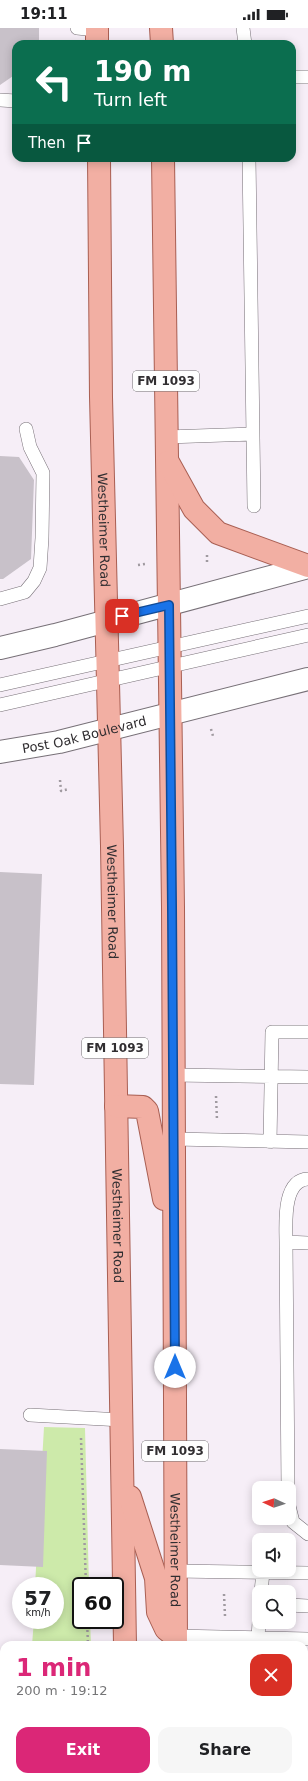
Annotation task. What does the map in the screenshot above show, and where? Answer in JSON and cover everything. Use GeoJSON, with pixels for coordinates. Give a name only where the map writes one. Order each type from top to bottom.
{"type":"FeatureCollection","features":[{"type":"Feature","properties":{"kind":"main road"},"geometry":{"type":"LineString","coordinates":[[161,28],[162,40]]}},
{"type":"Feature","properties":{"kind":"main road","name":"Westheimer Road"},"geometry":{"type":"LineString","coordinates":[[98,162],[101,404],[110,729],[125,1641]]}},
{"type":"Feature","properties":{"kind":"main road","name":"Westheimer Road"},"geometry":{"type":"LineString","coordinates":[[163,162],[174,1139],[176,1640]]}},
{"type":"Feature","properties":{"kind":"main road"},"geometry":{"type":"LineString","coordinates":[[167,461],[194,509],[218,533],[308,566]]}},
{"type":"Feature","properties":{"kind":"main road"},"geometry":{"type":"LineString","coordinates":[[0,648],[169,605],[308,566]]}},
{"type":"Feature","properties":{"kind":"main road","name":"Post Oak Boulevard"},"geometry":{"type":"LineString","coordinates":[[0,752],[59,742],[308,679]]}},
{"type":"Feature","properties":{"kind":"main road"},"geometry":{"type":"LineString","coordinates":[[116,1106],[143,1107],[147,1111],[174,1257]]}},
{"type":"Feature","properties":{"kind":"main road"},"geometry":{"type":"LineString","coordinates":[[122,1475],[156,1578],[158,1612],[166,1629],[176,1640]]}},
{"type":"Feature","properties":{"kind":"lane"},"geometry":{"type":"LineString","coordinates":[[242,28],[244,40]]}},
{"type":"Feature","properties":{"kind":"lane"},"geometry":{"type":"LineString","coordinates":[[296,77],[308,77]]}},
{"type":"Feature","properties":{"kind":"lane"},"geometry":{"type":"LineString","coordinates":[[0,100],[12,101]]}},
{"type":"Feature","properties":{"kind":"lane"},"geometry":{"type":"LineString","coordinates":[[249,162],[254,506]]}},
{"type":"Feature","properties":{"kind":"lane"},"geometry":{"type":"LineString","coordinates":[[0,599],[25,592],[34,581],[40,568],[42,538],[42,473],[30,447],[26,429]]}},
{"type":"Feature","properties":{"kind":"lane"},"geometry":{"type":"LineString","coordinates":[[167,437],[253,434]]}},
{"type":"Feature","properties":{"kind":"lane"},"geometry":{"type":"LineString","coordinates":[[0,685],[108,670],[169,656],[308,616]]}},
{"type":"Feature","properties":{"kind":"lane"},"geometry":{"type":"LineString","coordinates":[[0,705],[108,670],[169,656],[308,636]]}},
{"type":"Feature","properties":{"kind":"lane"},"geometry":{"type":"LineString","coordinates":[[270,1142],[272,1032],[308,1032]]}},
{"type":"Feature","properties":{"kind":"lane"},"geometry":{"type":"LineString","coordinates":[[173,1075],[308,1077]]}},
{"type":"Feature","properties":{"kind":"lane"},"geometry":{"type":"LineString","coordinates":[[174,1139],[308,1142]]}},
{"type":"Feature","properties":{"kind":"lane"},"geometry":{"type":"LineString","coordinates":[[288,1481],[287,1198],[294,1186],[305,1179],[308,1179]]}},
{"type":"Feature","properties":{"kind":"lane"},"geometry":{"type":"LineString","coordinates":[[286,1242],[308,1243]]}},
{"type":"Feature","properties":{"kind":"lane"},"geometry":{"type":"LineString","coordinates":[[30,1415],[122,1420]]}},
{"type":"Feature","properties":{"kind":"lane"},"geometry":{"type":"LineString","coordinates":[[296,1524],[308,1534]]}},
{"type":"Feature","properties":{"kind":"lane"},"geometry":{"type":"LineString","coordinates":[[175,1571],[252,1572]]}},
{"type":"Feature","properties":{"kind":"lane"},"geometry":{"type":"LineString","coordinates":[[296,1573],[308,1573]]}},
{"type":"Feature","properties":{"kind":"lane"},"geometry":{"type":"LineString","coordinates":[[296,1605],[308,1606]]}},
{"type":"Feature","properties":{"kind":"lane"},"geometry":{"type":"LineString","coordinates":[[258,1638],[259,1629]]}},
{"type":"Feature","properties":{"kind":"lane"},"geometry":{"type":"LineString","coordinates":[[176,1640],[258,1638],[308,1639]]}},
{"type":"Feature","properties":{"kind":"path"},"geometry":{"type":"LineString","coordinates":[[210,727],[213,736]]}},
{"type":"Feature","properties":{"kind":"path"},"geometry":{"type":"LineString","coordinates":[[60,780],[61,791],[69,789]]}},
{"type":"Feature","properties":{"kind":"path"},"geometry":{"type":"LineString","coordinates":[[216,1096],[217,1120]]}},
{"type":"Feature","properties":{"kind":"path"},"geometry":{"type":"LineString","coordinates":[[80,1418],[86,1577]]}},
{"type":"Feature","properties":{"kind":"path"},"geometry":{"type":"LineString","coordinates":[[224,1594],[225,1617]]}},
{"type":"Feature","properties":{"kind":"path"},"geometry":{"type":"LineString","coordinates":[[87,1629],[88,1641]]}},
{"type":"Feature","properties":{"kind":"green space"},"geometry":{"type":"Polygon","coordinates":[[[44,1427],[85,1428],[89,1577],[72,1577],[72,1629],[90,1629],[91,1641],[32,1641],[33,1629],[64,1629],[64,1577],[36,1577],[44,1427]]]}},
{"type":"Feature","properties":{"kind":"building"},"geometry":{"type":"Polygon","coordinates":[[[0,28],[39,28],[39,40],[12,40],[12,77],[0,85],[0,28]]]}},
{"type":"Feature","properties":{"kind":"building"},"geometry":{"type":"Polygon","coordinates":[[[0,456],[19,457],[34,480],[31,559],[3,579],[0,579],[0,456]]]}},
{"type":"Feature","properties":{"kind":"building"},"geometry":{"type":"Polygon","coordinates":[[[0,872],[42,874],[34,1085],[0,1084],[0,872]]]}},
{"type":"Feature","properties":{"kind":"building"},"geometry":{"type":"Polygon","coordinates":[[[0,1449],[47,1451],[43,1567],[0,1565],[0,1449]]]}},
{"type":"Feature","properties":{"kind":"route"},"geometry":{"type":"LineString","coordinates":[[122,616],[169,605],[175,1367]]}}]}
